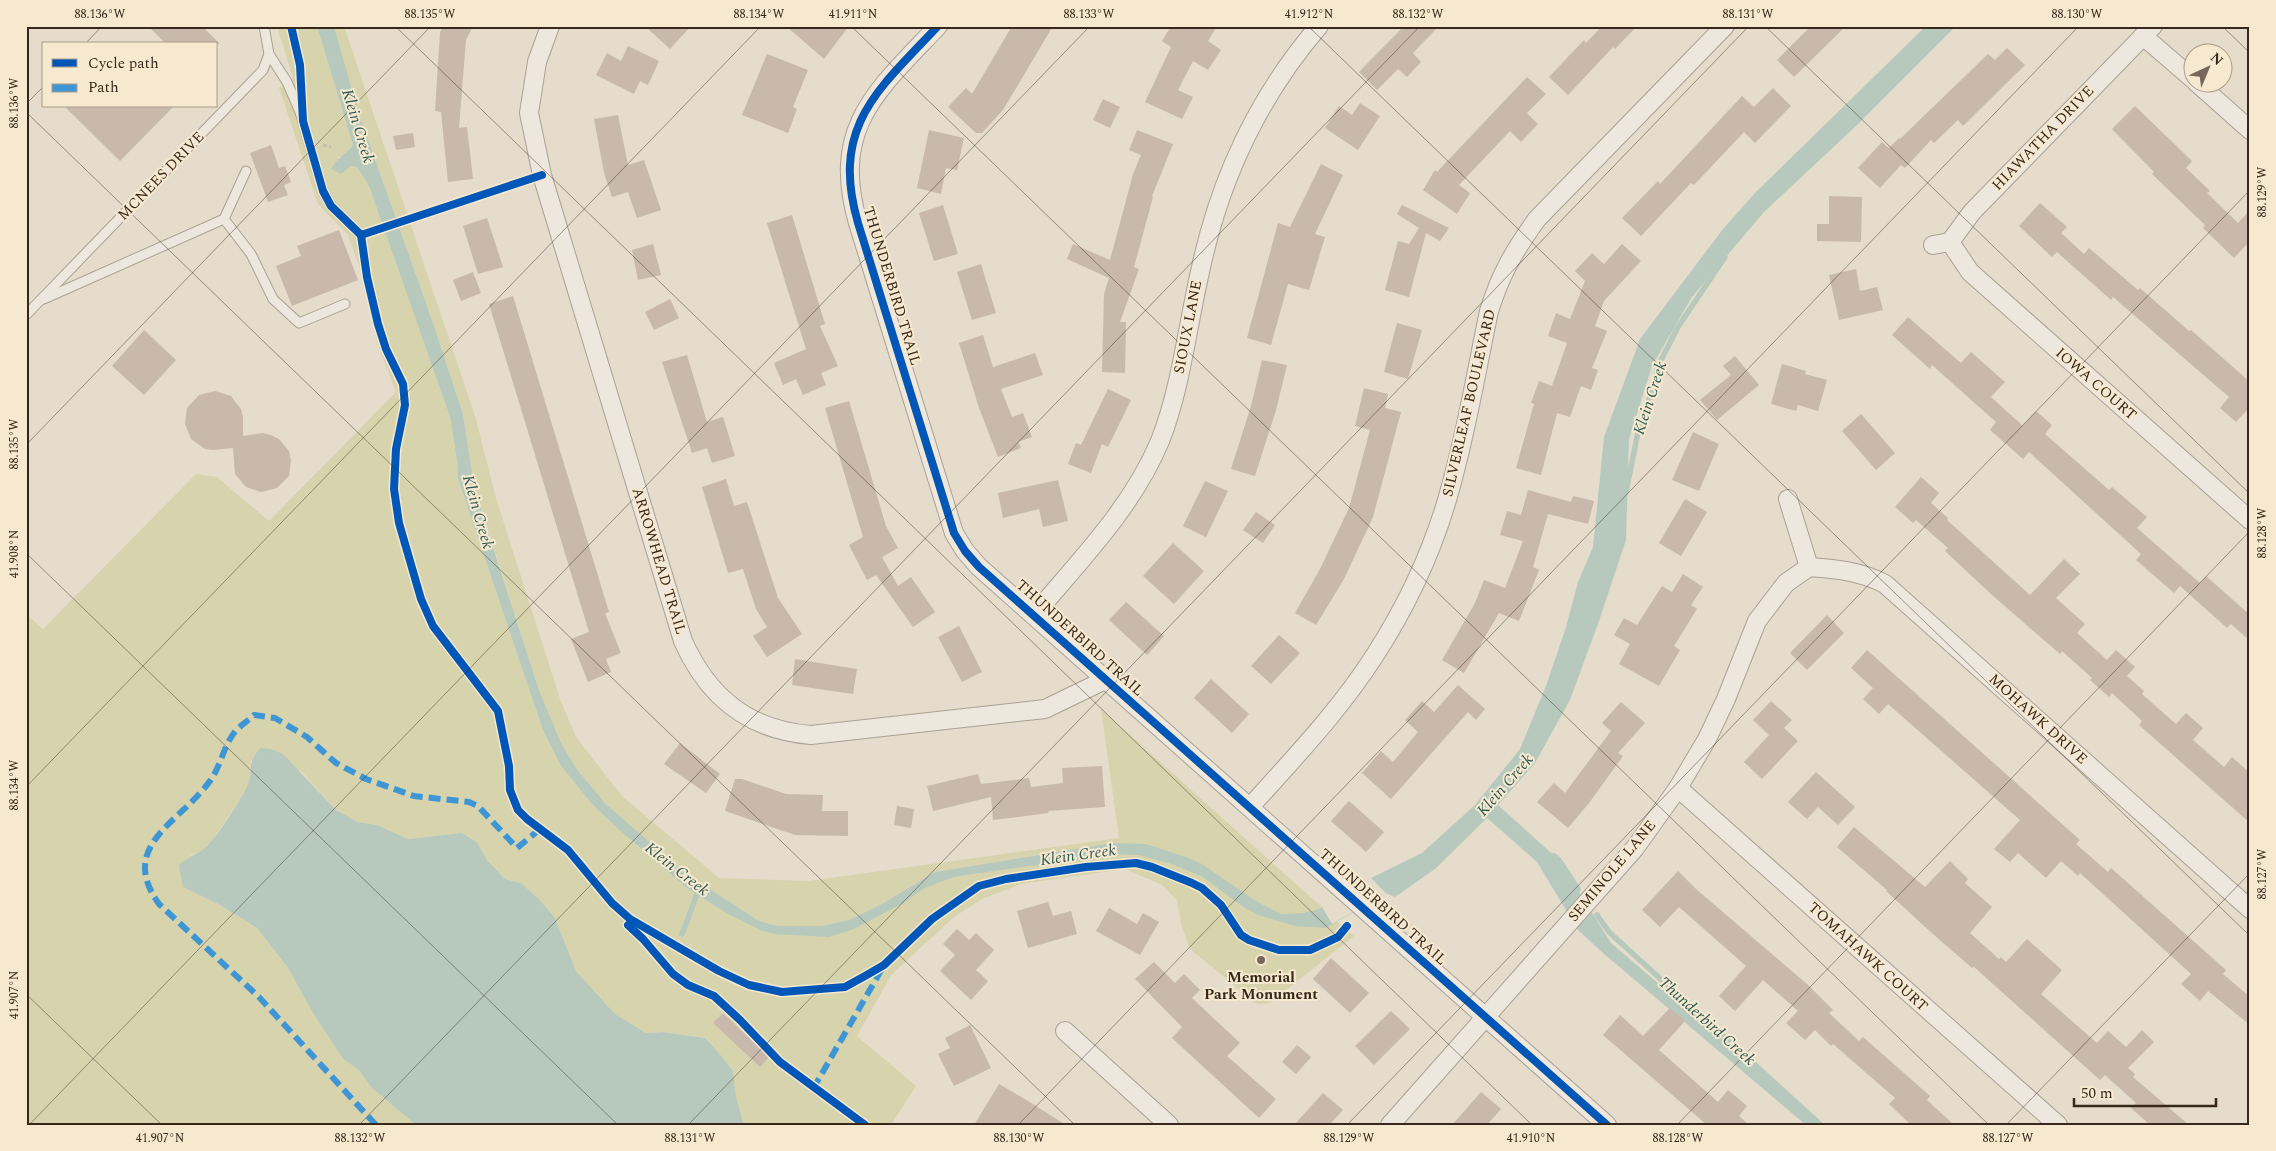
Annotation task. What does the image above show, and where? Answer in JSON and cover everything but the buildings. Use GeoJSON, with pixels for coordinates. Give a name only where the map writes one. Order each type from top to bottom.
{"type":"FeatureCollection","features":[{"type":"Feature","properties":{"kind":"street","name":"ARROWHEAD TRAIL"},"geometry":{"type":"LineString","coordinates":[[550,26],[537,62],[529,112],[542,175],[683,640],[701,675],[730,704],[750,718],[796,734],[811,735],[1044,709],[1107,679]]}},
{"type":"Feature","properties":{"kind":"street","name":"THUNDERBIRD TRAIL"},"geometry":{"type":"LineString","coordinates":[[938,26],[880,88],[865,111],[857,129],[849,175],[851,194],[867,252],[954,533],[965,551],[979,567],[1607,1125]]}},
{"type":"Feature","properties":{"kind":"street","name":"SIOUX LANE"},"geometry":{"type":"LineString","coordinates":[[1034,615],[1112,523],[1133,494],[1150,463],[1172,400],[1200,270],[1214,214],[1226,180],[1258,112],[1287,68],[1319,26]]}},
{"type":"Feature","properties":{"kind":"street","name":"SILVERLEAF BOULEVARD"},"geometry":{"type":"LineString","coordinates":[[1250,807],[1328,719],[1361,676],[1408,598],[1430,548],[1447,500],[1490,311],[1498,283],[1512,253],[1537,219],[1725,26]]}},
{"type":"Feature","properties":{"kind":"street"},"geometry":{"type":"LineString","coordinates":[[2148,31],[2184,69]]}},
{"type":"Feature","properties":{"kind":"street","name":"HIAWATHA DRIVE"},"geometry":{"type":"LineString","coordinates":[[1942,244],[2148,31]]}},
{"type":"Feature","properties":{"kind":"street"},"geometry":{"type":"LineString","coordinates":[[2207,92],[2250,130]]}},
{"type":"Feature","properties":{"kind":"street","name":"IOWA COURT"},"geometry":{"type":"LineString","coordinates":[[1942,244],[1970,272],[2250,520]]}},
{"type":"Feature","properties":{"kind":"street"},"geometry":{"type":"LineString","coordinates":[[1788,499],[1809,567]]}},
{"type":"Feature","properties":{"kind":"street","name":"SEMINOLE LANE"},"geometry":{"type":"LineString","coordinates":[[1390,1125],[1635,848],[1678,788],[1706,739],[1726,699],[1758,621],[1786,583],[1809,567]]}},
{"type":"Feature","properties":{"kind":"street","name":"MOHAWK DRIVE"},"geometry":{"type":"LineString","coordinates":[[1809,567],[1836,569],[1868,575],[1884,584],[2250,908]]}},
{"type":"Feature","properties":{"kind":"street","name":"TOMAHAWK COURT"},"geometry":{"type":"LineString","coordinates":[[1678,788],[2058,1125]]}},
{"type":"Feature","properties":{"kind":"street"},"geometry":{"type":"LineString","coordinates":[[1065,1031],[1169,1125]]}},
{"type":"Feature","properties":{"kind":"lane"},"geometry":{"type":"LineString","coordinates":[[264,26],[269,54],[287,82],[300,112],[330,206],[361,234]]}},
{"type":"Feature","properties":{"kind":"lane","name":"MCNEES DRIVE"},"geometry":{"type":"LineString","coordinates":[[26,315],[263,70],[269,54]]}},
{"type":"Feature","properties":{"kind":"lane"},"geometry":{"type":"LineString","coordinates":[[40,300],[224,219],[246,171]]}},
{"type":"Feature","properties":{"kind":"lane"},"geometry":{"type":"LineString","coordinates":[[224,219],[251,254],[273,299],[299,323],[345,304]]}},
{"type":"Feature","properties":{"kind":"shaded area"},"geometry":{"type":"Polygon","coordinates":[[[277,26],[317,26],[353,145],[346,154],[338,158],[345,169],[351,166],[357,167],[369,186],[450,417],[458,466],[458,479],[543,730],[561,766],[592,804],[688,889],[728,914],[762,931],[774,934],[799,934],[854,929],[902,904],[925,888],[954,877],[1076,858],[1122,854],[1120,843],[1113,843],[935,872],[880,905],[849,920],[823,926],[778,926],[759,921],[684,872],[606,804],[576,768],[561,743],[539,690],[474,485],[463,414],[358,111],[334,26],[344,26],[476,419],[496,498],[560,699],[576,737],[622,796],[719,878],[808,881],[1119,838],[1101,709],[1354,936],[1270,1003],[1257,1004],[1190,949],[1181,924],[1177,900],[1162,885],[1125,869],[1021,884],[982,899],[954,917],[892,974],[857,1036],[916,1086],[891,1125],[744,1125],[736,1097],[733,1071],[705,1038],[663,1032],[646,1033],[615,1014],[576,971],[555,918],[539,899],[521,883],[505,879],[487,860],[477,842],[462,833],[408,839],[377,825],[358,822],[336,810],[301,771],[251,760],[249,783],[243,795],[207,848],[191,855],[183,887],[220,905],[257,928],[288,968],[313,1013],[343,1059],[359,1070],[372,1088],[416,1125],[26,1125],[26,614],[43,629],[196,474],[217,477],[269,521],[396,392],[377,343],[365,283],[348,235],[318,204],[279,88],[293,78],[277,26]]]}},
{"type":"Feature","properties":{"kind":"water"},"geometry":{"type":"Polygon","coordinates":[[[317,26],[334,26],[358,111],[463,414],[474,485],[482,513],[539,690],[561,743],[576,768],[606,804],[684,872],[759,921],[778,926],[822,926],[849,920],[880,905],[935,872],[1113,843],[1146,844],[1186,857],[1202,864],[1256,901],[1281,914],[1304,913],[1319,909],[1371,878],[1422,853],[1475,805],[1520,749],[1546,686],[1566,627],[1578,582],[1593,547],[1604,437],[1640,339],[1723,229],[1755,193],[1926,26],[1956,26],[1857,125],[1764,212],[1692,297],[1652,366],[1629,439],[1626,540],[1570,700],[1535,763],[1498,805],[1559,860],[1611,943],[1823,1125],[1806,1125],[1603,953],[1578,930],[1537,862],[1487,818],[1435,869],[1395,897],[1386,893],[1326,928],[1295,926],[1258,915],[1243,907],[1203,877],[1172,864],[1139,855],[1111,854],[954,877],[925,888],[902,904],[854,929],[829,937],[774,934],[762,931],[728,914],[688,889],[592,804],[561,766],[543,730],[458,479],[458,466],[450,417],[369,186],[357,167],[351,166],[341,174],[331,169],[353,145],[317,26]]]}},
{"type":"Feature","properties":{"kind":"water"},"geometry":{"type":"Polygon","coordinates":[[[260,748],[271,749],[283,754],[336,810],[358,822],[377,825],[408,839],[462,833],[477,842],[487,860],[505,879],[521,883],[539,899],[555,918],[576,971],[615,1014],[646,1033],[663,1032],[705,1038],[733,1071],[736,1097],[744,1125],[416,1125],[372,1088],[359,1070],[343,1059],[313,1013],[288,968],[257,928],[220,905],[183,887],[179,865],[205,848],[221,828],[246,789],[252,763],[260,748]]]}},
{"type":"Feature","properties":{"kind":"pier"},"geometry":{"type":"Polygon","coordinates":[[[1371,878],[1386,893],[1332,924],[1322,907],[1371,878]]]}},
{"type":"Feature","properties":{"kind":"waterway","name":"Klein Creek"},"geometry":{"type":"LineString","coordinates":[[1626,492],[1638,432],[1656,379],[1657,368],[1678,327],[1725,257]]}},
{"type":"Feature","properties":{"kind":"waterway","name":"Thunderbird Creek"},"geometry":{"type":"LineString","coordinates":[[1554,856],[1559,860],[1578,889]]}},
{"type":"Feature","properties":{"kind":"waterway"},"geometry":{"type":"LineString","coordinates":[[682,934],[699,889]]}},
{"type":"Feature","properties":{"kind":"waterway","name":"Thunderbird Creek"},"geometry":{"type":"LineString","coordinates":[[1597,915],[1609,932],[1821,1125]]}},
{"type":"Feature","properties":{"kind":"marked path"},"geometry":{"type":"LineString","coordinates":[[376,1125],[259,997],[159,904],[148,883],[145,865],[149,849],[158,835],[200,794],[212,778],[234,733],[254,715],[275,718],[307,737],[336,763],[366,779],[414,796],[469,802],[478,806],[517,848],[540,829]]}},
{"type":"Feature","properties":{"kind":"marked path"},"geometry":{"type":"LineString","coordinates":[[813,1089],[883,967]]}},
{"type":"Feature","properties":{"kind":"cycle path"},"geometry":{"type":"LineString","coordinates":[[291,26],[300,65],[303,121],[323,191],[331,206],[361,235]]}},
{"type":"Feature","properties":{"kind":"cycle path"},"geometry":{"type":"LineString","coordinates":[[938,26],[896,70],[865,112],[855,135],[850,160],[851,189],[858,223],[954,533],[965,551],[979,567],[1607,1125]]}},
{"type":"Feature","properties":{"kind":"cycle path"},"geometry":{"type":"LineString","coordinates":[[361,235],[542,175]]}},
{"type":"Feature","properties":{"kind":"cycle path"},"geometry":{"type":"LineString","coordinates":[[361,235],[367,277],[378,324],[386,349],[403,384],[405,405],[396,449],[394,489],[399,523],[421,599],[433,626],[498,711],[509,766],[510,790],[518,810],[568,850],[612,903],[630,919],[719,971],[749,985],[782,992],[845,987],[884,965],[932,919],[979,886],[1006,879],[1086,867],[1136,863],[1152,867],[1192,883],[1202,888],[1221,905],[1241,935],[1249,940],[1279,950],[1310,950],[1338,937],[1347,926]]}},
{"type":"Feature","properties":{"kind":"cycle path"},"geometry":{"type":"LineString","coordinates":[[628,925],[643,939],[673,974],[688,985],[714,996],[780,1062],[865,1125]]}},
{"type":"Feature","properties":{"kind":"place","name":"Memorial Park Monument"},"geometry":{"type":"Point","coordinates":[1261,960]}}]}
